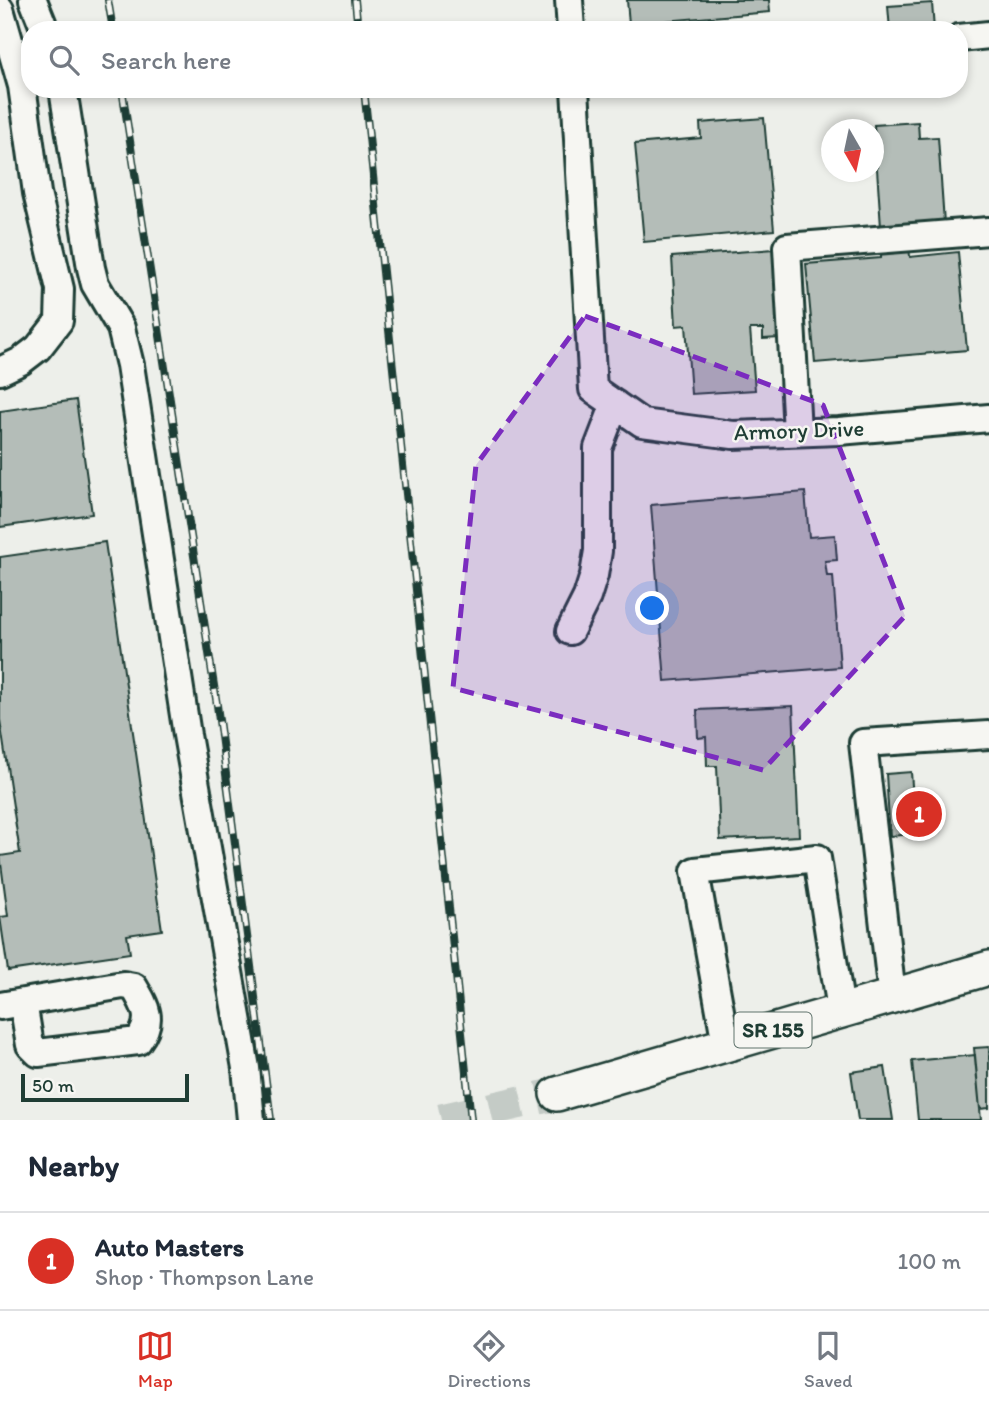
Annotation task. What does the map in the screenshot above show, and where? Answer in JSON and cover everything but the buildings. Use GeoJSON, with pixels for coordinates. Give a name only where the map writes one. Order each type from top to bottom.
{"type":"FeatureCollection","features":[{"type":"Feature","properties":{"kind":"main road","name":"SR 155"},"geometry":{"type":"LineString","coordinates":[[557,1094],[989,968]]}},
{"type":"Feature","properties":{"kind":"street"},"geometry":{"type":"LineString","coordinates":[[33,0],[42,21]]}},
{"type":"Feature","properties":{"kind":"street"},"geometry":{"type":"LineString","coordinates":[[569,0],[570,21]]}},
{"type":"Feature","properties":{"kind":"street"},"geometry":{"type":"LineString","coordinates":[[0,9],[21,82]]}},
{"type":"Feature","properties":{"kind":"street"},"geometry":{"type":"LineString","coordinates":[[968,37],[989,35]]}},
{"type":"Feature","properties":{"kind":"street"},"geometry":{"type":"LineString","coordinates":[[0,371],[21,361],[38,348],[59,321],[60,289],[37,193],[24,98]]}},
{"type":"Feature","properties":{"kind":"street"},"geometry":{"type":"LineString","coordinates":[[64,98],[91,268],[95,284],[121,328],[130,365],[187,735],[246,1068],[251,1120]]}},
{"type":"Feature","properties":{"kind":"street","name":"Armory Drive"},"geometry":{"type":"LineString","coordinates":[[576,98],[593,390],[642,422],[733,435],[989,418]]}},
{"type":"Feature","properties":{"kind":"street"},"geometry":{"type":"LineString","coordinates":[[797,432],[787,247],[989,231]]}},
{"type":"Feature","properties":{"kind":"street"},"geometry":{"type":"LineString","coordinates":[[570,631],[587,597],[594,575],[598,551],[598,448],[614,404]]}},
{"type":"Feature","properties":{"kind":"street"},"geometry":{"type":"LineString","coordinates":[[892,996],[863,743],[989,735]]}},
{"type":"Feature","properties":{"kind":"street"},"geometry":{"type":"LineString","coordinates":[[726,1044],[695,871],[817,858],[841,1010]]}},
{"type":"Feature","properties":{"kind":"highlighted area"},"geometry":{"type":"Polygon","coordinates":[[[585,316],[823,405],[905,616],[763,770],[453,688],[476,465],[585,316]]]}},
{"type":"Feature","properties":{"kind":"tunnel"},"geometry":{"type":"LineString","coordinates":[[441,1120],[557,1094]]}},
{"type":"Feature","properties":{"kind":"railway"},"geometry":{"type":"LineString","coordinates":[[108,0],[112,21]]}},
{"type":"Feature","properties":{"kind":"railway"},"geometry":{"type":"LineString","coordinates":[[355,0],[357,21]]}},
{"type":"Feature","properties":{"kind":"railway"},"geometry":{"type":"LineString","coordinates":[[123,98],[217,705],[271,1120]]}},
{"type":"Feature","properties":{"kind":"railway"},"geometry":{"type":"LineString","coordinates":[[365,98],[471,1120]]}},
{"type":"Feature","properties":{"kind":"place","name":"Auto Masters"},"geometry":{"type":"Point","coordinates":[919,814]}}]}
